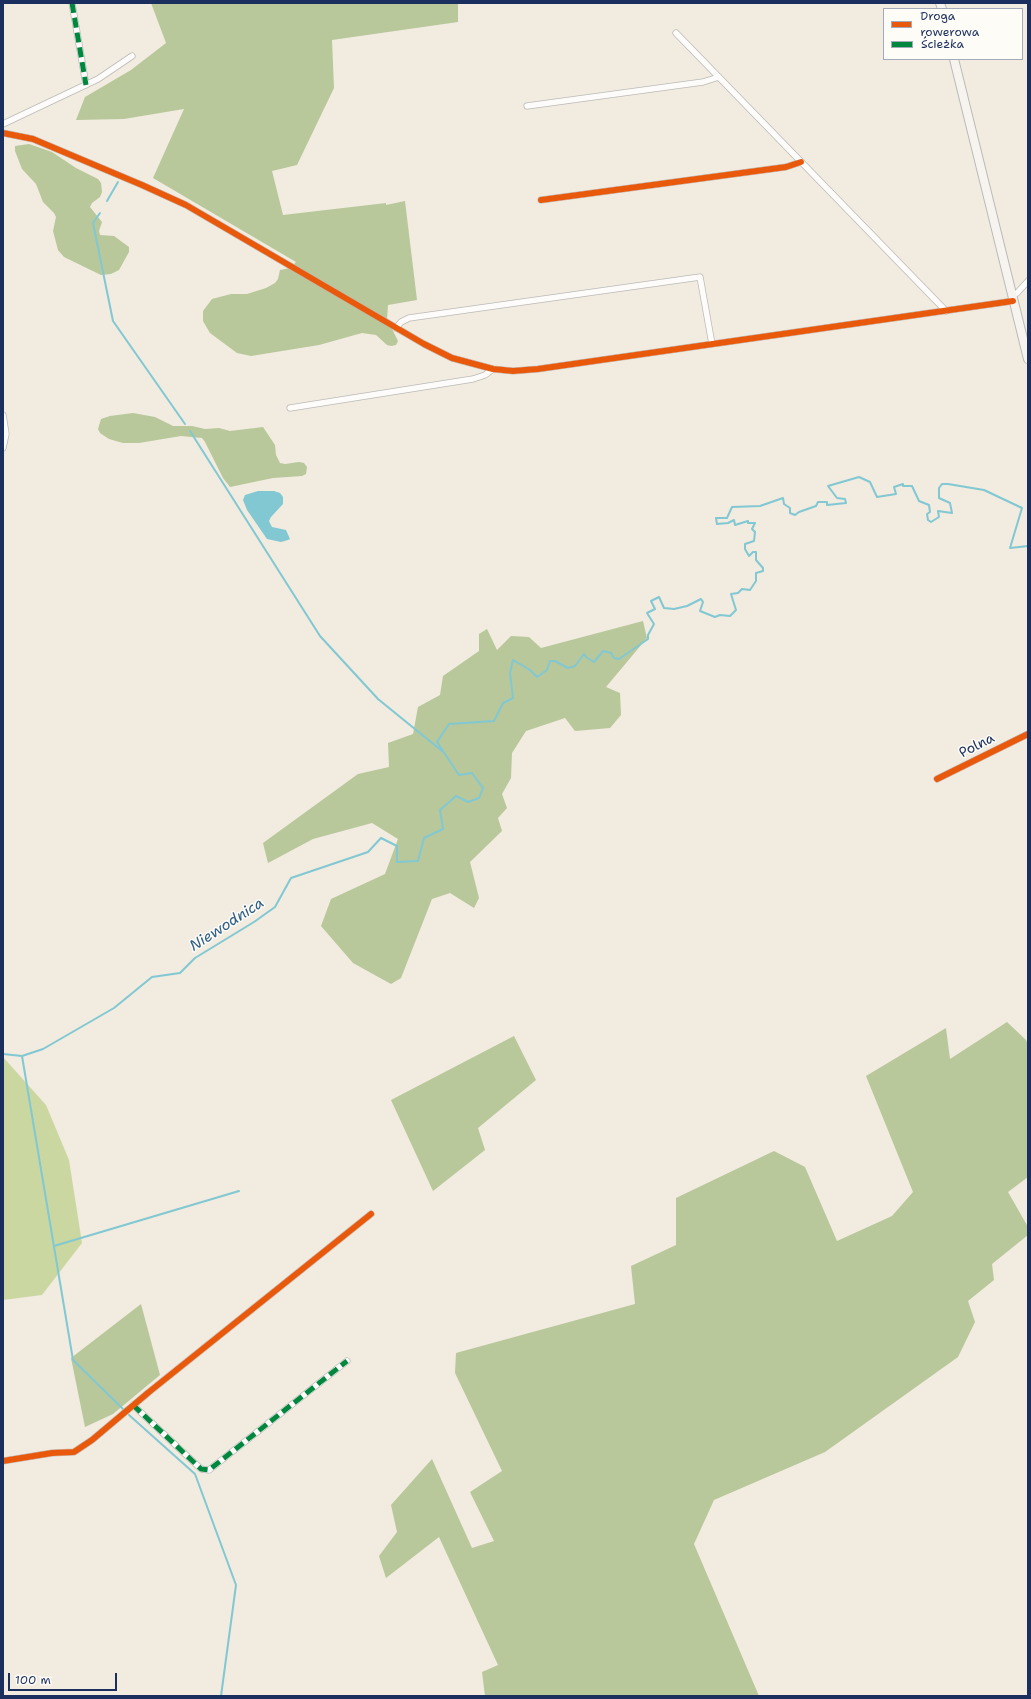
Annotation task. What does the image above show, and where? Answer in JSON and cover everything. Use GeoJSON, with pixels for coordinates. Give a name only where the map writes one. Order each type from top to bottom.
{"type":"FeatureCollection","features":[{"type":"Feature","properties":{"kind":"street"},"geometry":{"type":"LineString","coordinates":[[72,3],[86,85]]}},
{"type":"Feature","properties":{"kind":"street"},"geometry":{"type":"LineString","coordinates":[[676,33],[946,312]]}},
{"type":"Feature","properties":{"kind":"street"},"geometry":{"type":"LineString","coordinates":[[3,124],[98,79],[132,56]]}},
{"type":"Feature","properties":{"kind":"street"},"geometry":{"type":"LineString","coordinates":[[954,60],[1028,359]]}},
{"type":"Feature","properties":{"kind":"street"},"geometry":{"type":"LineString","coordinates":[[527,106],[703,82],[719,78]]}},
{"type":"Feature","properties":{"kind":"street"},"geometry":{"type":"LineString","coordinates":[[3,133],[33,139],[186,205],[396,328],[452,358],[493,369],[513,371],[538,369],[946,312],[1012,298],[1028,281]]}},
{"type":"Feature","properties":{"kind":"street"},"geometry":{"type":"LineString","coordinates":[[541,200],[786,167],[801,162]]}},
{"type":"Feature","properties":{"kind":"street"},"geometry":{"type":"LineString","coordinates":[[396,328],[401,322],[409,318],[700,277],[712,344]]}},
{"type":"Feature","properties":{"kind":"street"},"geometry":{"type":"LineString","coordinates":[[290,408],[473,379],[485,375],[493,369]]}},
{"type":"Feature","properties":{"kind":"street"},"geometry":{"type":"LineString","coordinates":[[3,415],[6,434],[3,448]]}},
{"type":"Feature","properties":{"kind":"street","name":"Polna"},"geometry":{"type":"LineString","coordinates":[[937,779],[1028,734]]}},
{"type":"Feature","properties":{"kind":"street"},"geometry":{"type":"LineString","coordinates":[[3,1461],[52,1453],[74,1452],[92,1440],[133,1405],[370,1214]]}},
{"type":"Feature","properties":{"kind":"street"},"geometry":{"type":"LineString","coordinates":[[133,1405],[201,1469],[209,1470],[347,1361]]}},
{"type":"Feature","properties":{"kind":"green space"},"geometry":{"type":"Polygon","coordinates":[[[151,3],[458,3],[458,22],[332,40],[334,88],[297,165],[272,171],[283,215],[386,203],[386,205],[405,201],[417,300],[388,305],[387,319],[398,341],[396,345],[387,345],[376,335],[362,333],[319,345],[251,356],[237,353],[210,333],[203,321],[203,311],[212,299],[231,294],[247,294],[266,288],[275,283],[278,279],[280,270],[290,268],[296,262],[153,178],[184,109],[124,119],[76,120],[85,97],[131,70],[166,43],[151,3]]]}},
{"type":"Feature","properties":{"kind":"green space"},"geometry":{"type":"Polygon","coordinates":[[[29,144],[52,152],[76,168],[98,179],[101,183],[102,192],[100,197],[92,203],[90,207],[102,222],[99,231],[100,235],[114,236],[129,247],[129,252],[119,270],[111,274],[101,275],[64,257],[58,250],[53,231],[56,217],[43,202],[36,184],[22,169],[15,151],[15,146],[29,144]]]}},
{"type":"Feature","properties":{"kind":"green space"},"geometry":{"type":"Polygon","coordinates":[[[133,413],[155,417],[173,426],[192,426],[205,429],[219,428],[230,431],[263,427],[275,445],[276,455],[280,463],[304,463],[307,467],[306,474],[302,476],[273,478],[230,487],[223,478],[202,438],[181,436],[139,443],[123,443],[109,439],[100,433],[98,429],[101,419],[110,416],[133,413]]]}},
{"type":"Feature","properties":{"kind":"green space"},"geometry":{"type":"Polygon","coordinates":[[[643,621],[647,638],[606,687],[620,693],[621,715],[610,728],[575,731],[565,718],[526,731],[512,753],[511,778],[502,794],[507,808],[498,818],[502,831],[470,862],[479,898],[474,908],[450,893],[432,899],[401,978],[391,984],[353,963],[321,926],[331,899],[385,874],[398,839],[372,823],[313,839],[268,863],[263,843],[358,774],[389,767],[388,743],[413,734],[418,707],[440,695],[443,676],[479,651],[479,634],[487,629],[497,650],[511,636],[529,637],[541,648],[643,621]]]}},
{"type":"Feature","properties":{"kind":"green space"},"geometry":{"type":"Polygon","coordinates":[[[1007,1022],[1026,1040],[1028,1044],[1028,1177],[1008,1192],[1028,1227],[1028,1235],[992,1264],[994,1280],[968,1301],[975,1322],[958,1357],[825,1452],[714,1500],[694,1544],[759,1696],[485,1696],[482,1672],[498,1665],[439,1537],[386,1578],[379,1556],[397,1532],[391,1505],[432,1459],[472,1548],[494,1541],[470,1492],[502,1471],[455,1373],[456,1353],[635,1304],[631,1266],[676,1245],[676,1198],[774,1151],[805,1167],[837,1241],[892,1216],[913,1192],[866,1076],[946,1028],[950,1059],[1007,1022]]]}},
{"type":"Feature","properties":{"kind":"green space"},"geometry":{"type":"Polygon","coordinates":[[[514,1036],[536,1080],[478,1128],[485,1150],[433,1191],[391,1100],[514,1036]]]}},
{"type":"Feature","properties":{"kind":"green space"},"geometry":{"type":"Polygon","coordinates":[[[3,1057],[46,1105],[69,1160],[82,1243],[42,1295],[3,1300],[3,1057]]]}},
{"type":"Feature","properties":{"kind":"green space"},"geometry":{"type":"Polygon","coordinates":[[[141,1304],[160,1375],[113,1414],[85,1427],[71,1358],[141,1304]]]}},
{"type":"Feature","properties":{"kind":"water"},"geometry":{"type":"Polygon","coordinates":[[[258,491],[274,491],[280,493],[283,497],[283,504],[269,521],[272,527],[286,530],[290,539],[281,542],[267,539],[247,510],[243,500],[245,495],[258,491]]]}},
{"type":"Feature","properties":{"kind":"waterway"},"geometry":{"type":"LineString","coordinates":[[107,201],[118,182]]}},
{"type":"Feature","properties":{"kind":"waterway"},"geometry":{"type":"LineString","coordinates":[[100,213],[93,223],[113,321],[185,424]]}},
{"type":"Feature","properties":{"kind":"waterway"},"geometry":{"type":"LineString","coordinates":[[190,431],[320,636],[378,699],[442,751]]}},
{"type":"Feature","properties":{"kind":"waterway","name":"Niewodnica"},"geometry":{"type":"LineString","coordinates":[[3,1054],[22,1056],[43,1049],[114,1008],[152,977],[180,973],[195,958],[254,922],[275,907],[291,878],[368,852],[381,838],[397,846],[397,862],[418,861],[424,838],[443,829],[440,810],[456,796],[468,802],[479,798],[483,788],[472,773],[459,775],[437,742],[449,724],[494,721],[503,703],[513,698],[510,673],[513,660],[530,670],[537,677],[547,670],[550,661],[555,661],[568,668],[575,666],[584,654],[594,662],[603,651],[611,653],[614,658],[619,659],[648,639],[648,635],[654,624],[647,613],[655,609],[651,601],[659,597],[664,608],[674,609],[687,606],[701,599],[703,602],[700,611],[715,617],[720,615],[730,616],[736,610],[731,594],[738,593],[742,589],[750,590],[756,581],[756,573],[763,571],[763,568],[756,560],[756,552],[753,552],[749,556],[745,549],[745,544],[754,541],[755,532],[752,529],[755,523],[748,523],[748,521],[735,525],[734,520],[728,523],[717,524],[716,518],[727,518],[732,507],[760,506],[783,498],[784,504],[790,508],[790,513],[795,515],[816,506],[818,502],[827,502],[827,505],[846,503],[845,499],[837,498],[828,486],[859,477],[870,482],[877,497],[896,494],[894,487],[903,484],[903,486],[912,486],[919,501],[929,505],[930,512],[927,514],[928,520],[931,522],[939,517],[938,511],[952,513],[950,503],[939,498],[939,488],[942,484],[948,484],[984,490],[1022,508],[1010,548],[1028,546]]}},
{"type":"Feature","properties":{"kind":"waterway"},"geometry":{"type":"LineString","coordinates":[[22,1056],[73,1360],[123,1409]]}},
{"type":"Feature","properties":{"kind":"waterway"},"geometry":{"type":"LineString","coordinates":[[54,1246],[239,1191]]}},
{"type":"Feature","properties":{"kind":"waterway"},"geometry":{"type":"LineString","coordinates":[[129,1415],[195,1474],[236,1585],[221,1696]]}},
{"type":"Feature","properties":{"kind":"marked path"},"geometry":{"type":"LineString","coordinates":[[72,3],[86,85]]}},
{"type":"Feature","properties":{"kind":"marked path"},"geometry":{"type":"LineString","coordinates":[[133,1405],[201,1469],[209,1470],[347,1361]]}},
{"type":"Feature","properties":{"kind":"cycle path"},"geometry":{"type":"LineString","coordinates":[[3,133],[33,139],[186,205],[424,344],[452,358],[493,369],[513,371],[538,369],[1013,301]]}},
{"type":"Feature","properties":{"kind":"cycle path"},"geometry":{"type":"LineString","coordinates":[[541,200],[786,167],[801,162]]}},
{"type":"Feature","properties":{"kind":"cycle path"},"geometry":{"type":"LineString","coordinates":[[937,779],[1028,734]]}},
{"type":"Feature","properties":{"kind":"cycle path"},"geometry":{"type":"LineString","coordinates":[[3,1461],[52,1453],[74,1452],[92,1440],[149,1392],[371,1214]]}}]}
